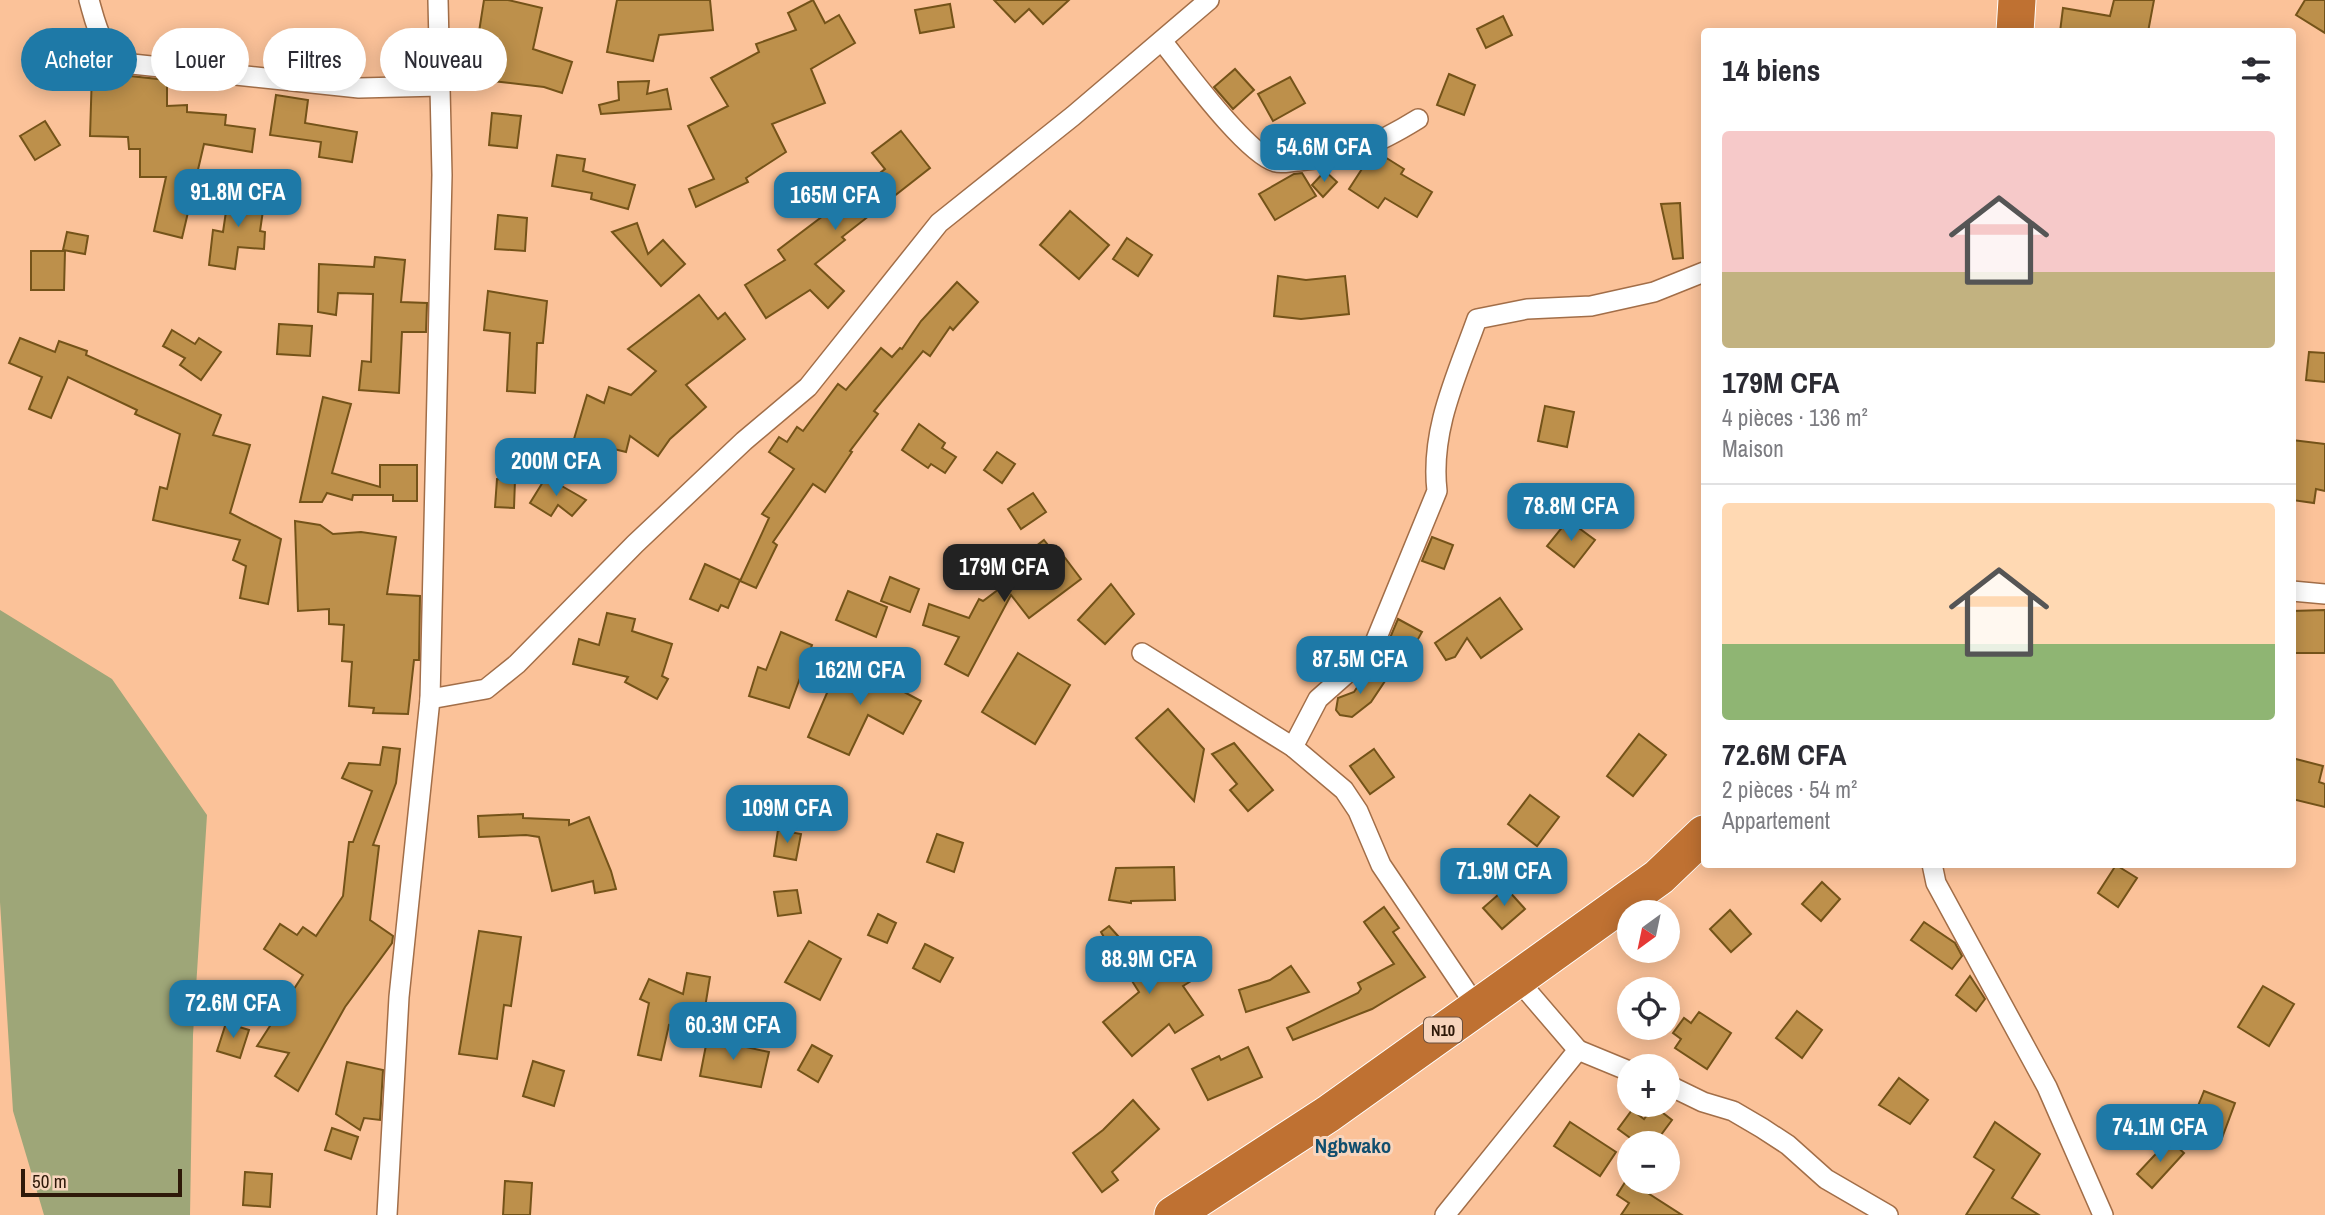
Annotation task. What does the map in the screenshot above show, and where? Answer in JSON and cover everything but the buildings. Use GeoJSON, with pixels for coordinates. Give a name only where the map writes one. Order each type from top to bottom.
{"type":"FeatureCollection","features":[{"type":"Feature","properties":{"kind":"highway"},"geometry":{"type":"LineString","coordinates":[[2015,28],[2017,0]]}},
{"type":"Feature","properties":{"kind":"highway","name":"N10"},"geometry":{"type":"LineString","coordinates":[[1173,1215],[1328,1114],[1517,979],[1659,877],[1701,837]]}},
{"type":"Feature","properties":{"kind":"street"},"geometry":{"type":"LineString","coordinates":[[89,0],[100,41],[119,60],[132,64],[359,88],[380,87]]}},
{"type":"Feature","properties":{"kind":"street"},"geometry":{"type":"LineString","coordinates":[[438,0],[439,28]]}},
{"type":"Feature","properties":{"kind":"street"},"geometry":{"type":"LineString","coordinates":[[430,699],[486,689],[517,664],[635,544],[744,442],[808,387],[939,223],[1209,0]]}},
{"type":"Feature","properties":{"kind":"street"},"geometry":{"type":"LineString","coordinates":[[1162,41],[1230,123],[1254,148],[1276,162],[1338,158],[1396,133],[1418,119]]}},
{"type":"Feature","properties":{"kind":"street"},"geometry":{"type":"LineString","coordinates":[[387,1215],[399,997],[430,699],[441,201],[440,91]]}},
{"type":"Feature","properties":{"kind":"street"},"geometry":{"type":"LineString","coordinates":[[1293,747],[1318,699],[1371,652],[1437,491],[1434,464],[1440,423],[1477,319],[1527,309],[1591,306],[1654,292],[1701,273]]}},
{"type":"Feature","properties":{"kind":"street"},"geometry":{"type":"LineString","coordinates":[[2296,591],[2325,594]]}},
{"type":"Feature","properties":{"kind":"street"},"geometry":{"type":"LineString","coordinates":[[1142,653],[1293,747],[1344,790],[1358,811],[1381,865],[1476,1006]]}},
{"type":"Feature","properties":{"kind":"street"},"geometry":{"type":"LineString","coordinates":[[1933,868],[1936,883],[2047,1087],[2102,1215]]}},
{"type":"Feature","properties":{"kind":"street"},"geometry":{"type":"LineString","coordinates":[[1517,979],[1578,1049],[1617,1066]]}},
{"type":"Feature","properties":{"kind":"street"},"geometry":{"type":"LineString","coordinates":[[1444,1215],[1578,1049]]}},
{"type":"Feature","properties":{"kind":"street"},"geometry":{"type":"LineString","coordinates":[[1680,1090],[1743,1117],[1788,1145],[1826,1179],[1888,1215]]}},
{"type":"Feature","properties":{"kind":"green space"},"geometry":{"type":"Polygon","coordinates":[[[0,610],[112,679],[207,815],[193,1035],[190,1215],[44,1215],[13,1111],[0,902],[0,610]]]}},
{"type":"Feature","properties":{"kind":"district","name":"Ngbwako"},"geometry":{"type":"Point","coordinates":[1353,1146]}}]}
